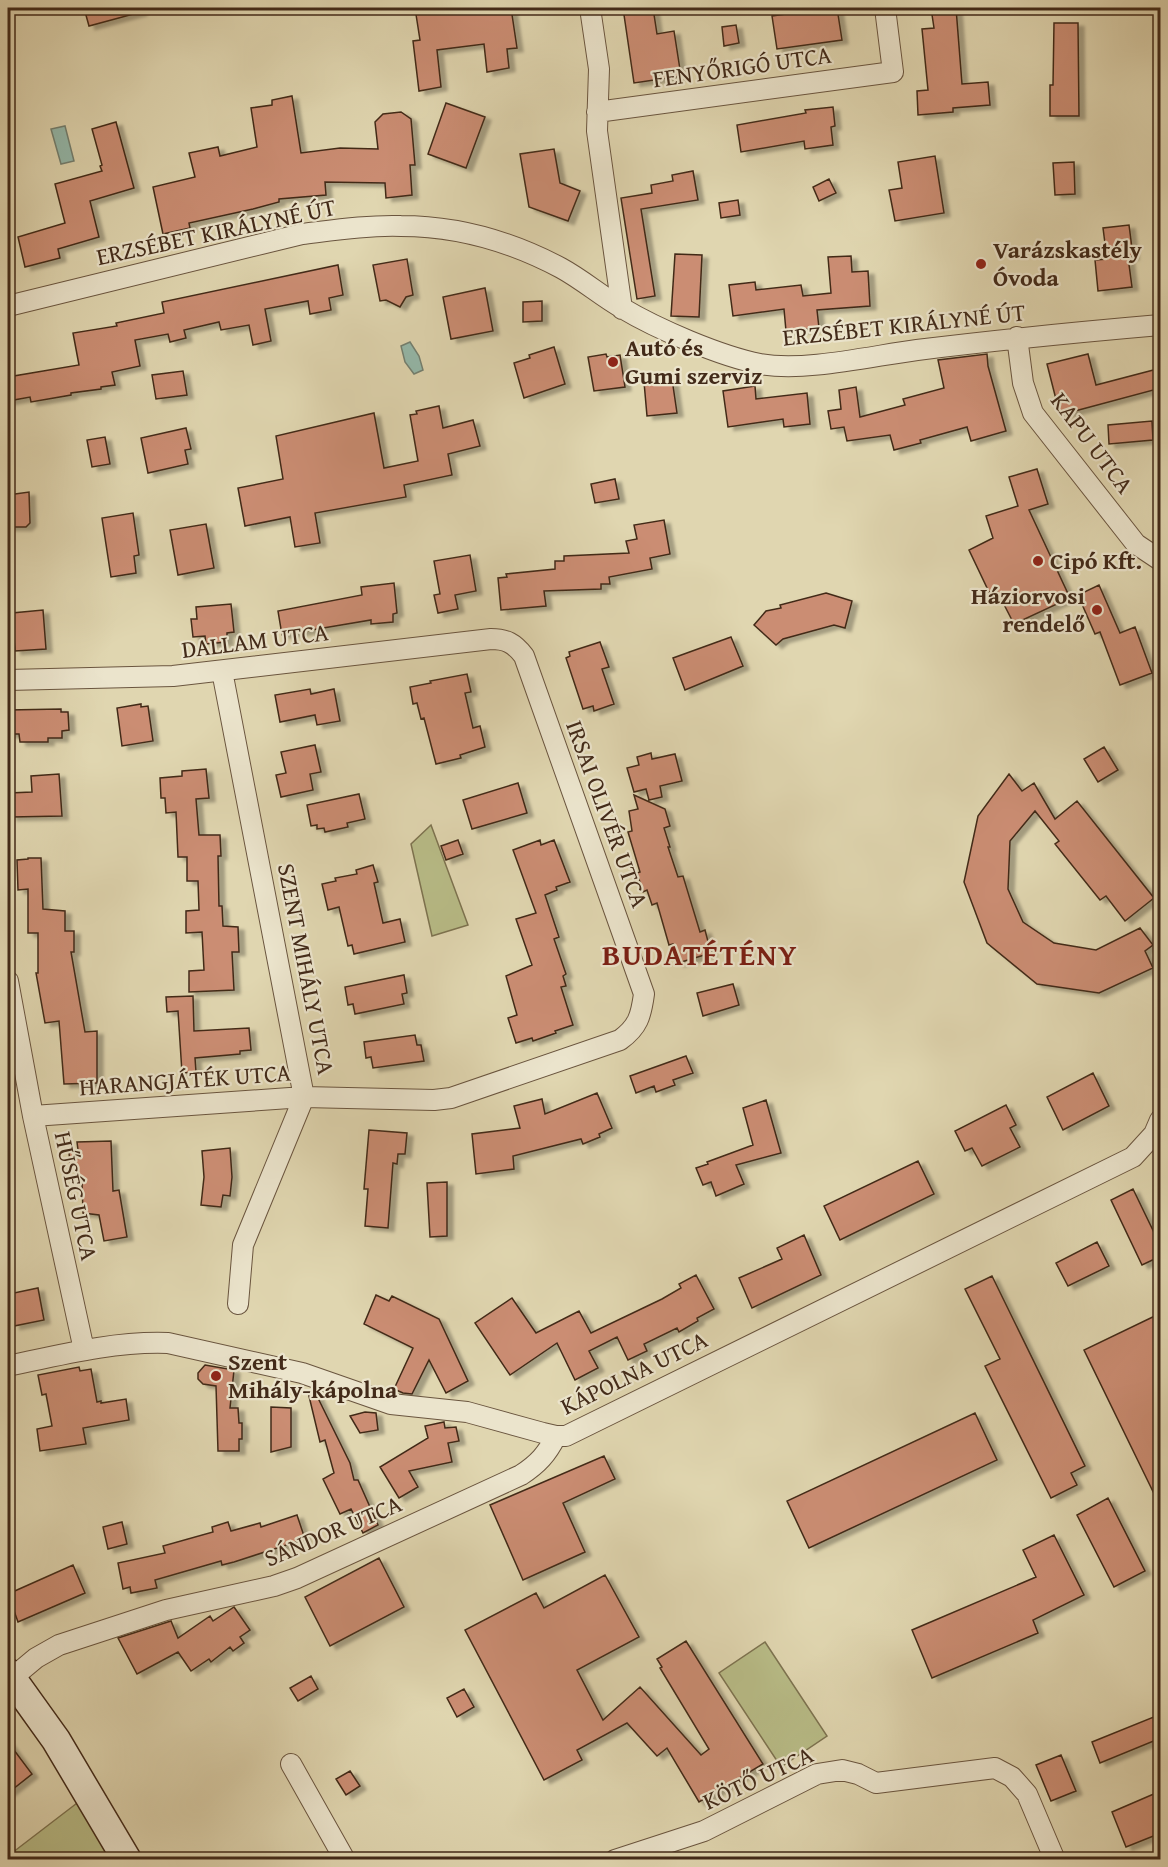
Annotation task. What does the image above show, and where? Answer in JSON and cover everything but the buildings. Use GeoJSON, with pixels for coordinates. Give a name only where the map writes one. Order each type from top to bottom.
{"type":"FeatureCollection","features":[{"type":"Feature","properties":{"kind":"street"},"geometry":{"type":"LineString","coordinates":[[590,8],[599,69],[597,131],[622,309]]}},
{"type":"Feature","properties":{"kind":"street","name":"FENYŐRIGÓ UTCA"},"geometry":{"type":"LineString","coordinates":[[597,112],[893,72],[885,8]]}},
{"type":"Feature","properties":{"kind":"street","name":"ERZSÉBET KIRÁLYNÉ ÚT"},"geometry":{"type":"LineString","coordinates":[[8,306],[302,234],[351,228],[402,226],[451,230],[494,240],[528,252],[563,269],[622,309],[664,330],[734,357],[760,364],[810,365],[1017,337],[1161,326]]}},
{"type":"Feature","properties":{"kind":"street","name":"KAPU UTCA"},"geometry":{"type":"LineString","coordinates":[[1017,337],[1023,383],[1034,413],[1136,544],[1161,560]]}},
{"type":"Feature","properties":{"kind":"street","name":"DALLAM UTCA"},"geometry":{"type":"LineString","coordinates":[[8,680],[173,676],[491,639],[507,640]]}},
{"type":"Feature","properties":{"kind":"street","name":"IRSAI OLIVÉR UTCA"},"geometry":{"type":"LineString","coordinates":[[507,640],[514,644],[524,656],[639,976],[644,993],[641,1013]]}},
{"type":"Feature","properties":{"kind":"street","name":"SZENT MIHÁLY UTCA"},"geometry":{"type":"LineString","coordinates":[[222,670],[304,1097],[243,1245],[238,1304]]}},
{"type":"Feature","properties":{"kind":"street","name":"HŰSÉG UTCA"},"geometry":{"type":"LineString","coordinates":[[8,981],[33,1116],[84,1350]]}},
{"type":"Feature","properties":{"kind":"street","name":"HARANGJÁTÉK UTCA"},"geometry":{"type":"LineString","coordinates":[[33,1116],[304,1097],[434,1100],[451,1098],[620,1040],[632,1031],[641,1013]]}},
{"type":"Feature","properties":{"kind":"street","name":"KÁPOLNA UTCA"},"geometry":{"type":"LineString","coordinates":[[8,1366],[84,1350],[149,1342],[186,1346],[302,1373],[392,1404],[467,1412],[556,1436],[566,1436],[1133,1157],[1154,1134],[1161,1120]]}},
{"type":"Feature","properties":{"kind":"street","name":"SÁNDOR UTCA"},"geometry":{"type":"LineString","coordinates":[[12,1684],[36,1658],[69,1641],[166,1610],[274,1586],[297,1578],[522,1475],[548,1453],[556,1436]]}},
{"type":"Feature","properties":{"kind":"street"},"geometry":{"type":"LineString","coordinates":[[12,1684],[56,1740],[127,1860]]}},
{"type":"Feature","properties":{"kind":"street"},"geometry":{"type":"LineString","coordinates":[[291,1764],[345,1860]]}},
{"type":"Feature","properties":{"kind":"street","name":"KÖTŐ UTCA"},"geometry":{"type":"LineString","coordinates":[[615,1860],[704,1831],[818,1774],[842,1770],[858,1774],[876,1783],[995,1768],[1012,1777],[1027,1794],[1055,1860]]}},
{"type":"Feature","properties":{"kind":"green space"},"geometry":{"type":"Polygon","coordinates":[[[431,825],[468,925],[432,936],[411,844],[431,825]]]}},
{"type":"Feature","properties":{"kind":"green space"},"geometry":{"type":"Polygon","coordinates":[[[765,1642],[827,1736],[781,1767],[719,1673],[765,1642]]]}},
{"type":"Feature","properties":{"kind":"green space"},"geometry":{"type":"Polygon","coordinates":[[[81,1800],[115,1860],[8,1860],[8,1856],[81,1800]]]}},
{"type":"Feature","properties":{"kind":"shaded area"},"geometry":{"type":"Polygon","coordinates":[[[65,126],[74,161],[61,164],[51,129],[65,126]]]}},
{"type":"Feature","properties":{"kind":"shaded area"},"geometry":{"type":"Polygon","coordinates":[[[410,342],[419,356],[423,370],[414,374],[405,362],[401,346],[410,342]]]}},
{"type":"Feature","properties":{"kind":"place","name":"Varázskastély Óvoda"},"geometry":{"type":"Point","coordinates":[981,264]}},
{"type":"Feature","properties":{"kind":"place","name":"Autó és Gumi szerviz"},"geometry":{"type":"Point","coordinates":[613,362]}},
{"type":"Feature","properties":{"kind":"place","name":"Cipó Kft."},"geometry":{"type":"Point","coordinates":[1038,561]}},
{"type":"Feature","properties":{"kind":"place","name":"Háziorvosi rendelő"},"geometry":{"type":"Point","coordinates":[1097,610]}},
{"type":"Feature","properties":{"kind":"place","name":"Szent Mihály-kápolna"},"geometry":{"type":"Point","coordinates":[216,1376]}},
{"type":"Feature","properties":{"kind":"district","name":"BUDATÉTÉNY"},"geometry":{"type":"Point","coordinates":[700,955]}}]}
